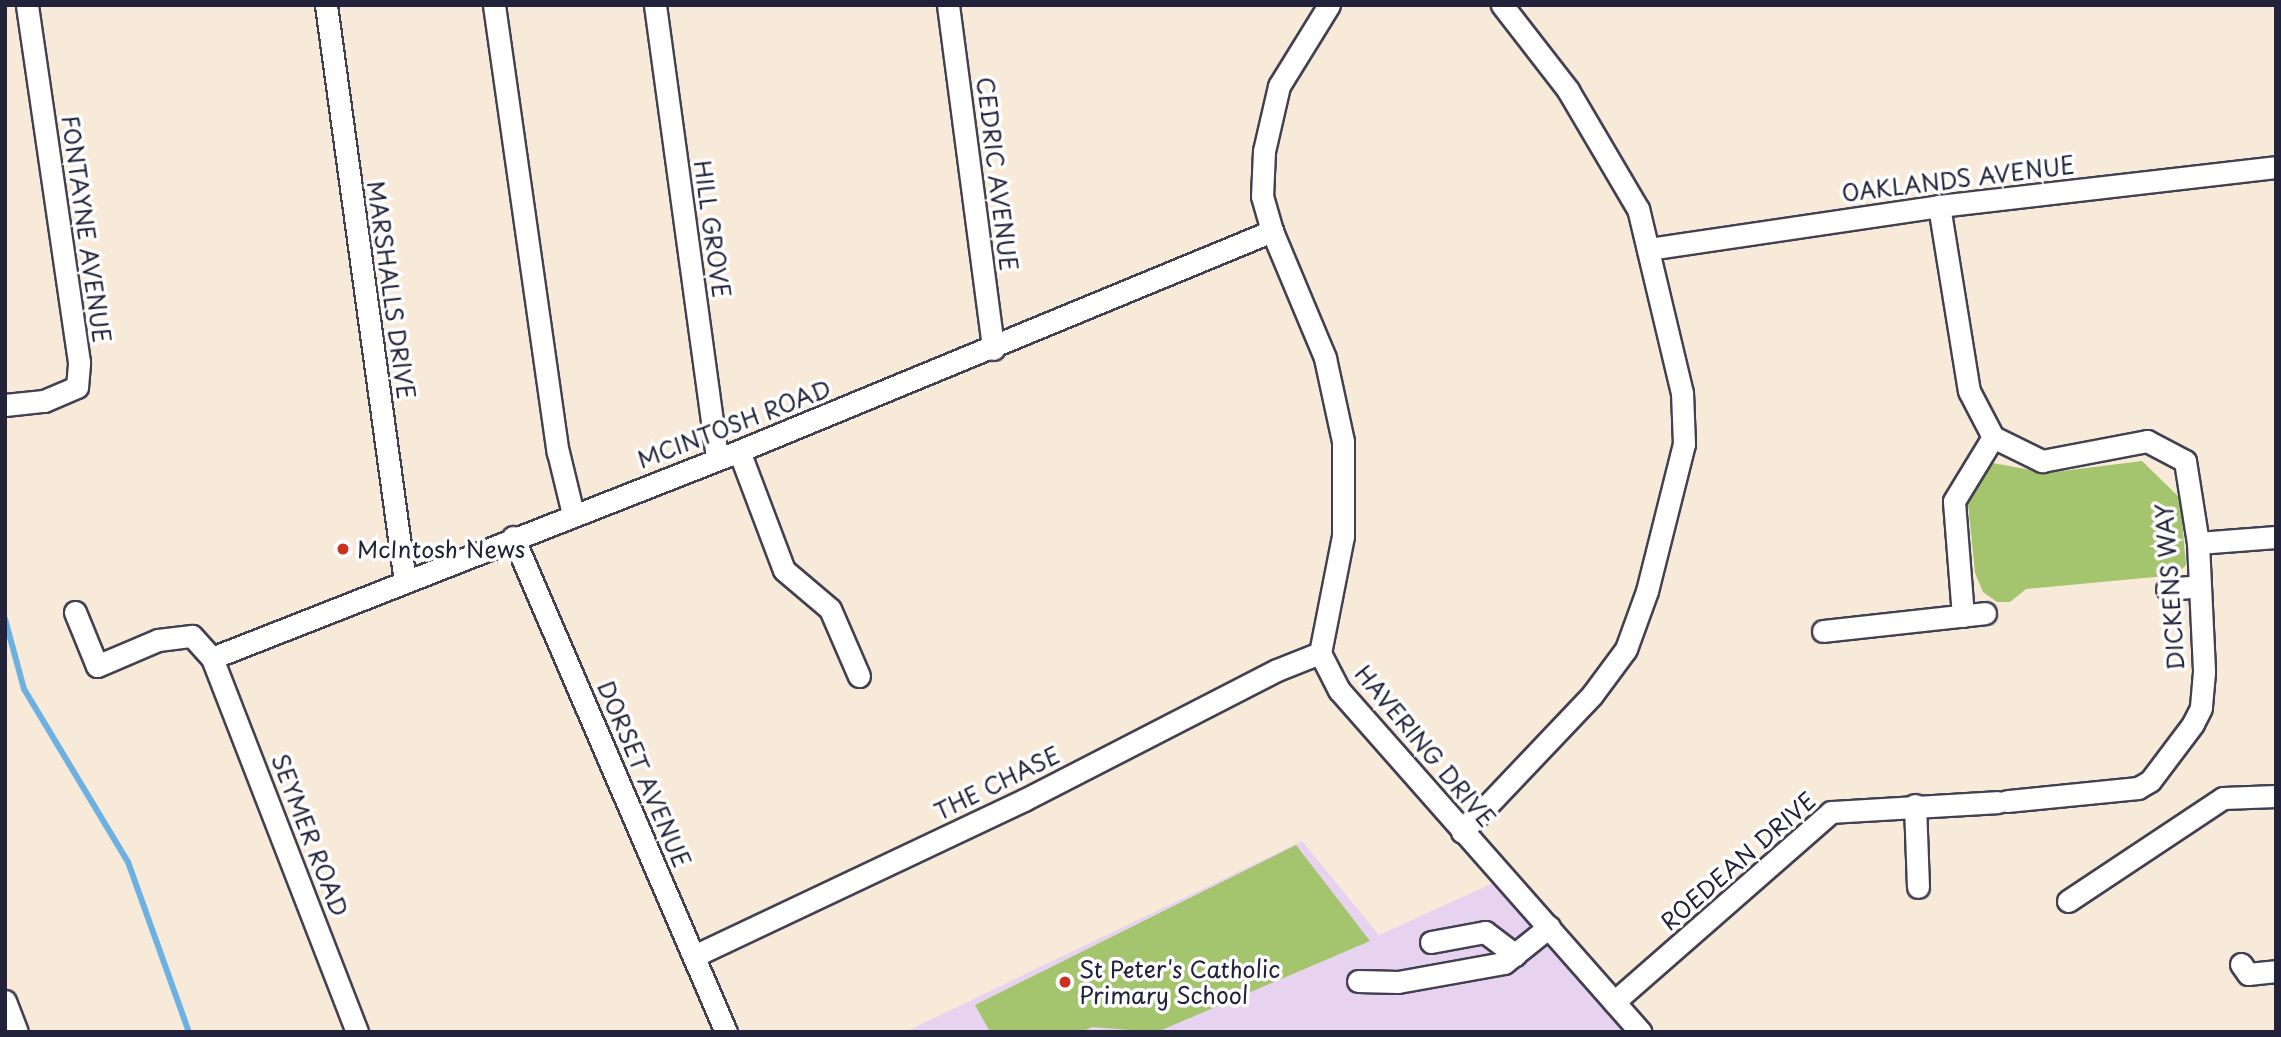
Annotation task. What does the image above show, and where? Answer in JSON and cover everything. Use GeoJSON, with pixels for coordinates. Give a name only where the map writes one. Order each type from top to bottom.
{"type":"FeatureCollection","features":[{"type":"Feature","properties":{"kind":"street","name":"FONTAYNE AVENUE"},"geometry":{"type":"LineString","coordinates":[[5,405],[44,401],[77,387],[79,362],[27,5]]}},
{"type":"Feature","properties":{"kind":"street","name":"MARSHALLS DRIVE"},"geometry":{"type":"LineString","coordinates":[[326,5],[405,582]]}},
{"type":"Feature","properties":{"kind":"street"},"geometry":{"type":"LineString","coordinates":[[494,5],[558,452],[573,514]]}},
{"type":"Feature","properties":{"kind":"street","name":"HILL GROVE"},"geometry":{"type":"LineString","coordinates":[[655,5],[717,459]]}},
{"type":"Feature","properties":{"kind":"street","name":"CEDRIC AVENUE"},"geometry":{"type":"LineString","coordinates":[[948,5],[993,349]]}},
{"type":"Feature","properties":{"kind":"street"},"geometry":{"type":"LineString","coordinates":[[1321,653],[1343,536],[1343,441],[1325,359],[1272,231],[1262,196],[1264,151],[1279,86],[1329,5]]}},
{"type":"Feature","properties":{"kind":"street"},"geometry":{"type":"LineString","coordinates":[[1462,832],[1592,695],[1626,649],[1647,591],[1684,444],[1682,393],[1638,209],[1568,90],[1502,5]]}},
{"type":"Feature","properties":{"kind":"street","name":"OAKLANDS AVENUE"},"geometry":{"type":"LineString","coordinates":[[1648,249],[1939,206],[2276,167]]}},
{"type":"Feature","properties":{"kind":"street"},"geometry":{"type":"LineString","coordinates":[[1939,206],[1969,391],[1993,437],[1954,501],[1963,616]]}},
{"type":"Feature","properties":{"kind":"street","name":"MCINTOSH ROAD"},"geometry":{"type":"LineString","coordinates":[[212,658],[993,349],[1272,231]]}},
{"type":"Feature","properties":{"kind":"street","name":"DICKENS WAY"},"geometry":{"type":"LineString","coordinates":[[1993,437],[2042,461],[2147,441],[2185,461],[2198,543],[2201,708],[2150,781],[2138,788],[2003,802]]}},
{"type":"Feature","properties":{"kind":"street"},"geometry":{"type":"LineString","coordinates":[[739,451],[784,570],[830,609],[859,676]]}},
{"type":"Feature","properties":{"kind":"street","name":"DORSET AVENUE"},"geometry":{"type":"LineString","coordinates":[[513,537],[726,1032]]}},
{"type":"Feature","properties":{"kind":"street"},"geometry":{"type":"LineString","coordinates":[[2198,543],[2276,537]]}},
{"type":"Feature","properties":{"kind":"street"},"geometry":{"type":"LineString","coordinates":[[2167,589],[2199,586]]}},
{"type":"Feature","properties":{"kind":"street"},"geometry":{"type":"LineString","coordinates":[[75,612],[97,666],[158,640],[192,636],[212,658]]}},
{"type":"Feature","properties":{"kind":"street"},"geometry":{"type":"LineString","coordinates":[[1823,631],[1985,613]]}},
{"type":"Feature","properties":{"kind":"street","name":"HAVERING DRIVE"},"geometry":{"type":"LineString","coordinates":[[1321,653],[1339,690],[1641,1032]]}},
{"type":"Feature","properties":{"kind":"street","name":"THE CHASE"},"geometry":{"type":"LineString","coordinates":[[694,956],[1024,800],[1277,670],[1321,653]]}},
{"type":"Feature","properties":{"kind":"street","name":"SEYMER ROAD"},"geometry":{"type":"LineString","coordinates":[[212,658],[357,1032]]}},
{"type":"Feature","properties":{"kind":"street"},"geometry":{"type":"LineString","coordinates":[[2068,901],[2223,798],[2276,796]]}},
{"type":"Feature","properties":{"kind":"street","name":"ROEDEAN DRIVE"},"geometry":{"type":"LineString","coordinates":[[1614,1002],[1831,812],[1915,805],[2003,802]]}},
{"type":"Feature","properties":{"kind":"street"},"geometry":{"type":"LineString","coordinates":[[1915,805],[1918,887]]}},
{"type":"Feature","properties":{"kind":"street"},"geometry":{"type":"LineString","coordinates":[[1358,981],[1398,982],[1504,963],[1549,927]]}},
{"type":"Feature","properties":{"kind":"street"},"geometry":{"type":"LineString","coordinates":[[1431,942],[1490,933],[1515,955]]}},
{"type":"Feature","properties":{"kind":"street"},"geometry":{"type":"LineString","coordinates":[[2241,964],[2248,974],[2276,971]]}},
{"type":"Feature","properties":{"kind":"street"},"geometry":{"type":"LineString","coordinates":[[5,1001],[17,1032]]}},
{"type":"Feature","properties":{"kind":"shaded area"},"geometry":{"type":"Polygon","coordinates":[[[1302,841],[1379,935],[1504,878],[1641,1032],[905,1032],[1302,841]]]}},
{"type":"Feature","properties":{"kind":"green space"},"geometry":{"type":"Polygon","coordinates":[[[2142,461],[2180,498],[2186,565],[2176,575],[2026,589],[2010,602],[1997,602],[1983,592],[1975,573],[1967,493],[1987,462],[2047,473],[2142,461]]]}},
{"type":"Feature","properties":{"kind":"green space"},"geometry":{"type":"Polygon","coordinates":[[[1296,845],[1370,941],[1157,1032],[1092,1027],[1081,1032],[990,1032],[975,1005],[1296,845]]]}},
{"type":"Feature","properties":{"kind":"waterway"},"geometry":{"type":"LineString","coordinates":[[5,619],[24,689],[128,862],[189,1032]]}},
{"type":"Feature","properties":{"kind":"place","name":"McIntosh News"},"geometry":{"type":"Point","coordinates":[343,549]}},
{"type":"Feature","properties":{"kind":"place","name":"St Peter's Catholic Primary School"},"geometry":{"type":"Point","coordinates":[1065,982]}}]}
